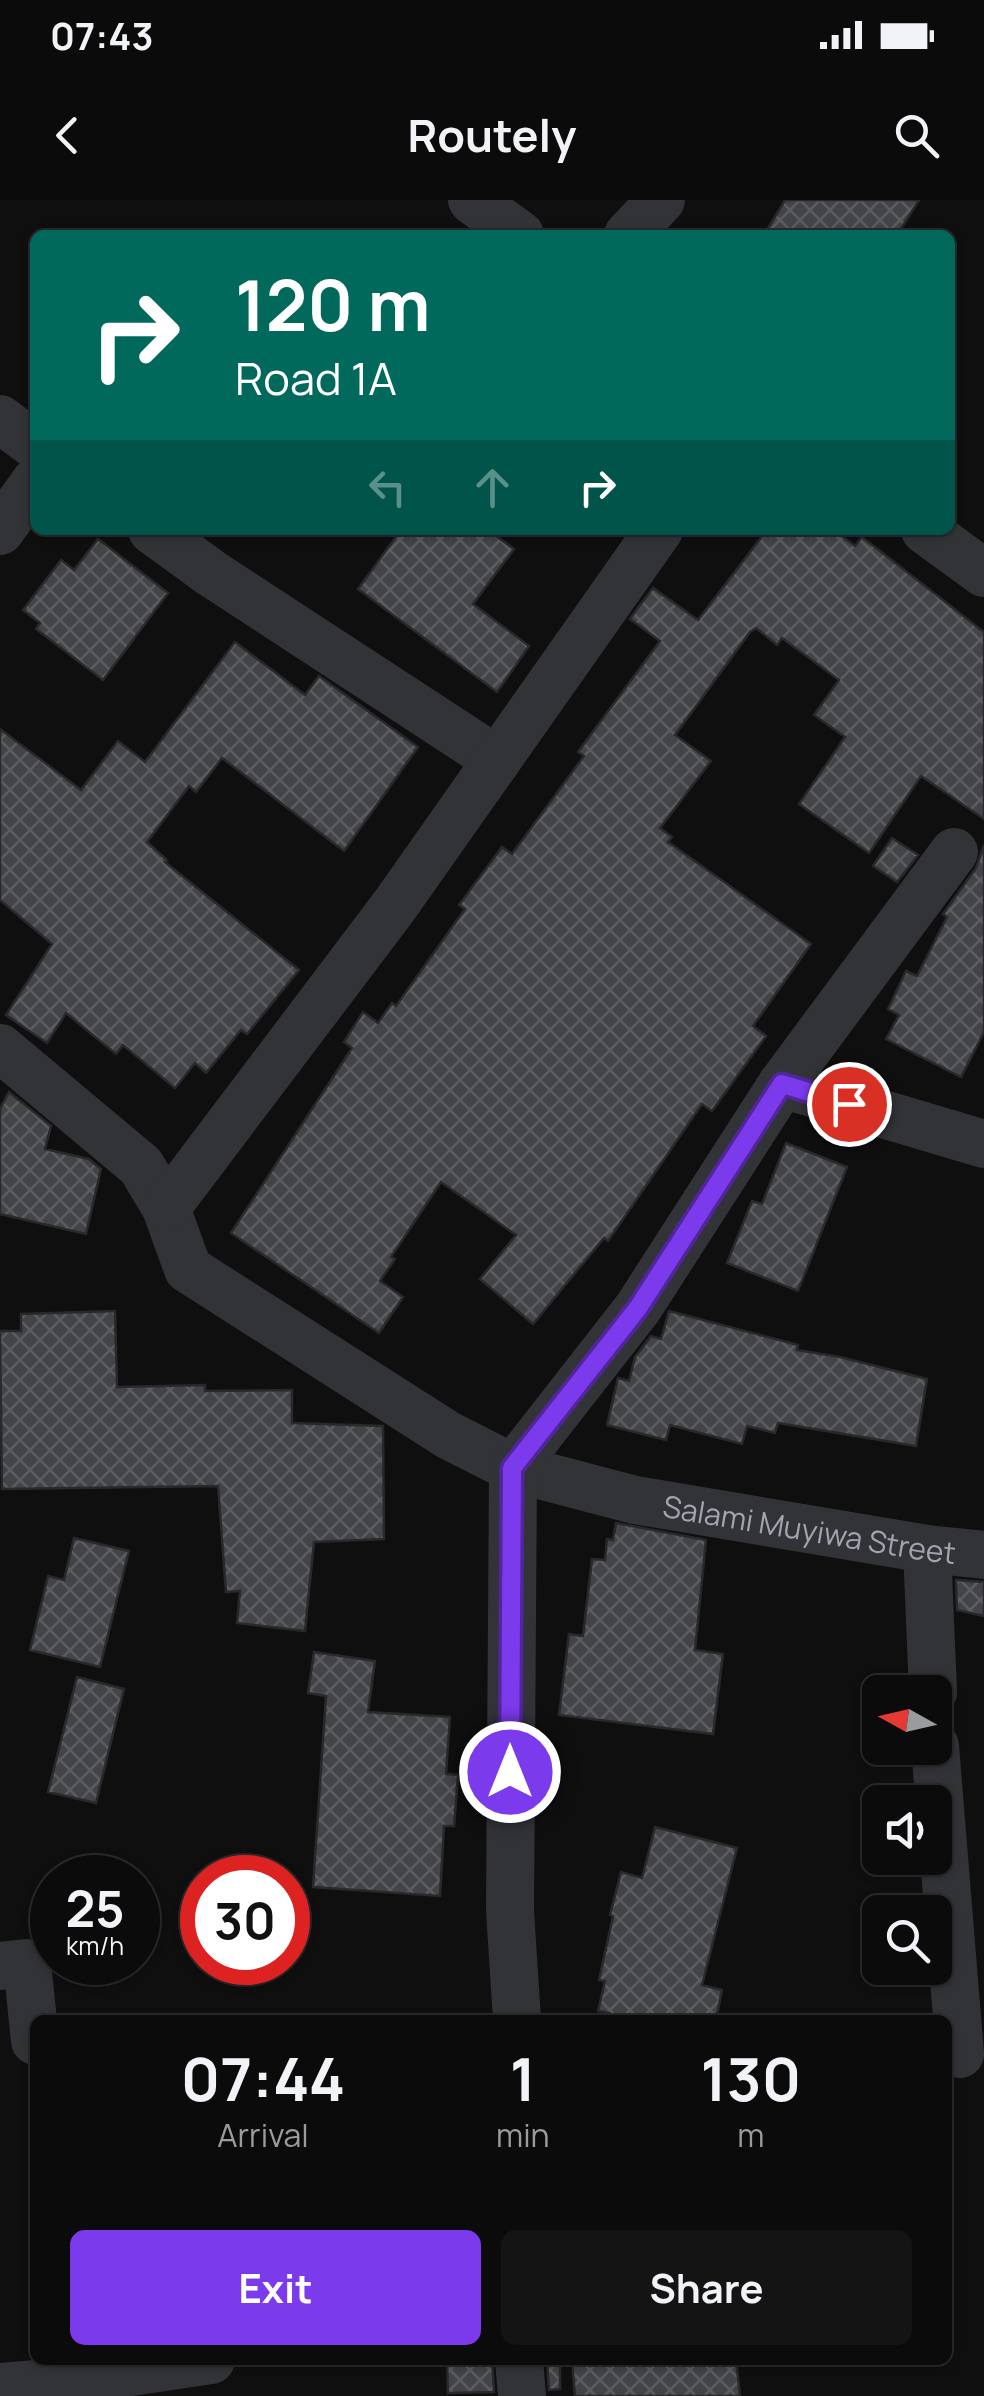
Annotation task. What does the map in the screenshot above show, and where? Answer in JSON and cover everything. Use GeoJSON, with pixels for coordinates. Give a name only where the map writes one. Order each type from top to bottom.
{"type":"FeatureCollection","features":[{"type":"Feature","properties":{"kind":"street"},"geometry":{"type":"LineString","coordinates":[[472,200],[513,230]]}},
{"type":"Feature","properties":{"kind":"street"},"geometry":{"type":"LineString","coordinates":[[633,230],[661,200]]}},
{"type":"Feature","properties":{"kind":"street"},"geometry":{"type":"LineString","coordinates":[[0,419],[30,440]]}},
{"type":"Feature","properties":{"kind":"street"},"geometry":{"type":"LineString","coordinates":[[0,531],[30,489]]}},
{"type":"Feature","properties":{"kind":"street"},"geometry":{"type":"LineString","coordinates":[[159,535],[210,573],[497,760]]}},
{"type":"Feature","properties":{"kind":"street"},"geometry":{"type":"LineString","coordinates":[[166,1208],[395,905],[655,535]]}},
{"type":"Feature","properties":{"kind":"street"},"geometry":{"type":"LineString","coordinates":[[932,535],[984,572]]}},
{"type":"Feature","properties":{"kind":"street"},"geometry":{"type":"LineString","coordinates":[[517,2015],[510,1911],[512,1468],[638,1308],[782,1084],[954,852]]}},
{"type":"Feature","properties":{"kind":"street","name":"Salami Muyiwa Street"},"geometry":{"type":"LineString","coordinates":[[1,1050],[141,1166],[166,1208],[188,1268],[448,1435],[512,1468],[635,1500],[927,1550],[984,1555]]}},
{"type":"Feature","properties":{"kind":"street"},"geometry":{"type":"LineString","coordinates":[[782,1084],[984,1144]]}},
{"type":"Feature","properties":{"kind":"street"},"geometry":{"type":"LineString","coordinates":[[927,1550],[932,1675]]}},
{"type":"Feature","properties":{"kind":"street"},"geometry":{"type":"LineString","coordinates":[[937,1765],[960,2054]]}},
{"type":"Feature","properties":{"kind":"street"},"geometry":{"type":"LineString","coordinates":[[0,1966],[27,1963],[32,2015]]}},
{"type":"Feature","properties":{"kind":"street"},"geometry":{"type":"LineString","coordinates":[[0,2387],[70,2370],[140,2365]]}},
{"type":"Feature","properties":{"kind":"street"},"geometry":{"type":"LineString","coordinates":[[519,2365],[522,2396]]}},
{"type":"Feature","properties":{"kind":"building"},"geometry":{"type":"Polygon","coordinates":[[[785,200],[919,200],[900,230],[767,230],[785,200]]]}},
{"type":"Feature","properties":{"kind":"building"},"geometry":{"type":"Polygon","coordinates":[[[397,535],[495,535],[514,549],[473,604],[529,646],[497,692],[358,589],[397,535]]]}},
{"type":"Feature","properties":{"kind":"building"},"geometry":{"type":"Polygon","coordinates":[[[763,535],[841,535],[855,546],[862,537],[984,632],[984,819],[921,776],[869,853],[799,804],[845,737],[814,715],[839,680],[782,638],[777,645],[756,628],[750,632],[675,735],[711,761],[660,828],[672,837],[668,842],[811,944],[753,1026],[766,1036],[712,1111],[702,1104],[608,1241],[604,1238],[533,1324],[480,1279],[516,1235],[441,1182],[391,1257],[395,1259],[380,1281],[403,1297],[379,1333],[231,1233],[352,1048],[344,1042],[363,1012],[378,1023],[392,1003],[396,1006],[465,909],[459,905],[502,847],[512,854],[584,756],[578,752],[660,641],[630,619],[653,588],[698,620],[763,535]]]}},
{"type":"Feature","properties":{"kind":"building"},"geometry":{"type":"Polygon","coordinates":[[[98,539],[168,593],[103,680],[36,629],[40,623],[23,610],[61,560],[74,570],[98,539]]]}},
{"type":"Feature","properties":{"kind":"building"},"geometry":{"type":"Polygon","coordinates":[[[235,642],[305,695],[319,676],[418,747],[344,851],[222,758],[196,792],[189,786],[147,842],[165,862],[299,970],[247,1034],[241,1030],[206,1073],[195,1063],[175,1088],[123,1045],[116,1054],[66,1013],[47,1043],[6,1015],[52,944],[0,900],[0,729],[81,790],[118,741],[145,762],[235,642]]]}},
{"type":"Feature","properties":{"kind":"building"},"geometry":{"type":"Polygon","coordinates":[[[892,838],[918,855],[897,882],[873,866],[892,838]]]}},
{"type":"Feature","properties":{"kind":"building"},"geometry":{"type":"Polygon","coordinates":[[[984,845],[984,1032],[961,1077],[886,1039],[899,1015],[888,1009],[906,971],[917,976],[947,917],[943,914],[976,868],[984,845]]]}},
{"type":"Feature","properties":{"kind":"building"},"geometry":{"type":"Polygon","coordinates":[[[9,1092],[51,1126],[45,1149],[89,1159],[101,1169],[86,1234],[0,1214],[0,1109],[9,1092]]]}},
{"type":"Feature","properties":{"kind":"building"},"geometry":{"type":"Polygon","coordinates":[[[786,1143],[847,1167],[798,1291],[727,1263],[752,1201],[762,1204],[786,1143]]]}},
{"type":"Feature","properties":{"kind":"building"},"geometry":{"type":"Polygon","coordinates":[[[115,1311],[117,1387],[205,1385],[205,1391],[292,1390],[292,1423],[383,1426],[384,1539],[314,1542],[305,1631],[237,1623],[240,1591],[226,1592],[218,1486],[2,1489],[0,1331],[21,1331],[21,1314],[115,1311]]]}},
{"type":"Feature","properties":{"kind":"building"},"geometry":{"type":"Polygon","coordinates":[[[669,1311],[798,1345],[797,1350],[927,1379],[916,1446],[778,1423],[775,1433],[747,1426],[742,1444],[670,1425],[666,1440],[607,1425],[618,1378],[629,1381],[635,1357],[651,1336],[661,1339],[669,1311]]]}},
{"type":"Feature","properties":{"kind":"building"},"geometry":{"type":"Polygon","coordinates":[[[616,1523],[706,1540],[695,1650],[723,1654],[713,1734],[559,1715],[569,1634],[583,1636],[592,1559],[605,1560],[607,1539],[613,1540],[616,1523]]]}},
{"type":"Feature","properties":{"kind":"building"},"geometry":{"type":"Polygon","coordinates":[[[74,1538],[129,1551],[100,1667],[30,1650],[48,1576],[64,1580],[74,1538]]]}},
{"type":"Feature","properties":{"kind":"building"},"geometry":{"type":"Polygon","coordinates":[[[956,1580],[984,1582],[984,1616],[957,1610],[956,1580]]]}},
{"type":"Feature","properties":{"kind":"building"},"geometry":{"type":"Polygon","coordinates":[[[314,1652],[375,1661],[368,1712],[450,1717],[446,1774],[458,1775],[454,1826],[444,1826],[440,1896],[313,1887],[326,1696],[308,1693],[314,1652]]]}},
{"type":"Feature","properties":{"kind":"building"},"geometry":{"type":"Polygon","coordinates":[[[77,1677],[124,1689],[96,1803],[48,1792],[77,1677]]]}},
{"type":"Feature","properties":{"kind":"building"},"geometry":{"type":"Polygon","coordinates":[[[655,1827],[737,1848],[702,1985],[722,1990],[717,2015],[608,2015],[598,2011],[605,1981],[599,1980],[621,1872],[642,1878],[655,1827]]]}},
{"type":"Feature","properties":{"kind":"building"},"geometry":{"type":"Polygon","coordinates":[[[447,2365],[492,2365],[494,2392],[448,2393],[447,2365]]]}},
{"type":"Feature","properties":{"kind":"building"},"geometry":{"type":"Polygon","coordinates":[[[547,2365],[560,2365],[560,2389],[549,2390],[547,2365]]]}},
{"type":"Feature","properties":{"kind":"building"},"geometry":{"type":"Polygon","coordinates":[[[572,2365],[737,2365],[740,2396],[575,2396],[572,2365]]]}},
{"type":"Feature","properties":{"kind":"route"},"geometry":{"type":"LineString","coordinates":[[510,1772],[512,1468],[638,1308],[782,1084],[849,1104]]}}]}
